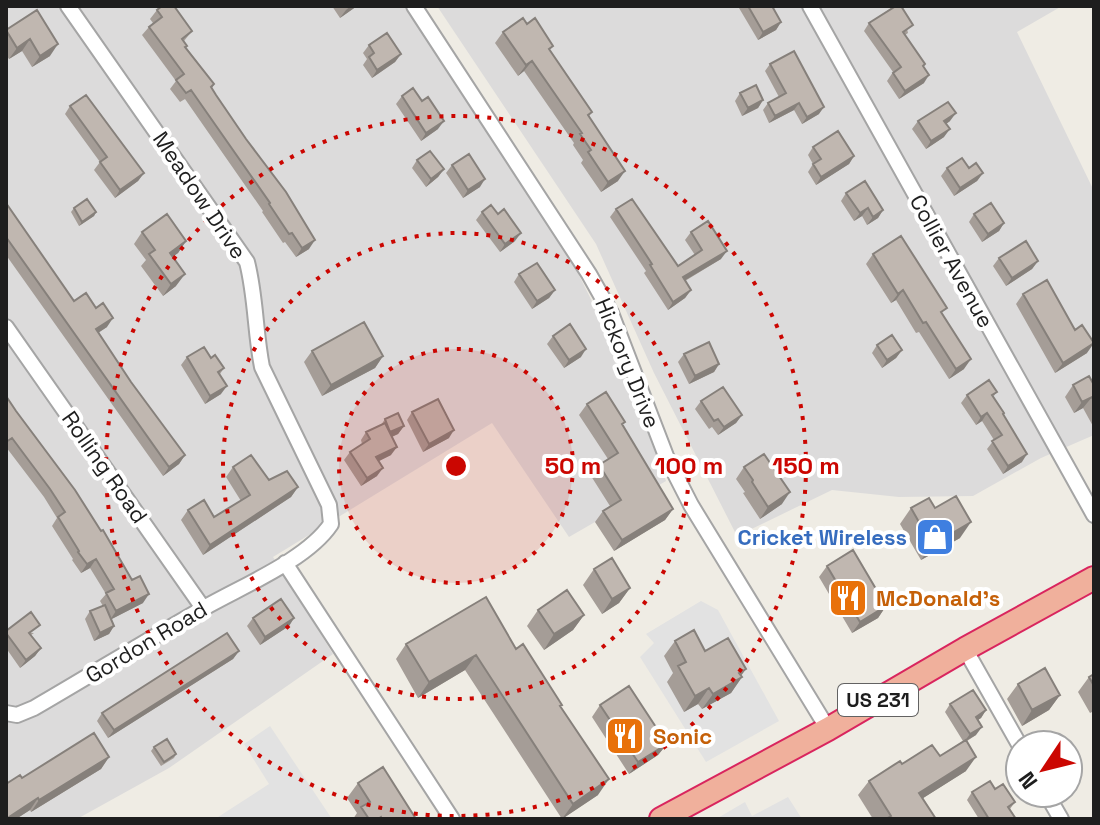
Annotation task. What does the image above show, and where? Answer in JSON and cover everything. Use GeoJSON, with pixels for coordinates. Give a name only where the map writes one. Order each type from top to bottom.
{"type":"FeatureCollection","features":[{"type":"Feature","properties":{"kind":"highway","name":"US 231"},"geometry":{"type":"LineString","coordinates":[[661,819],[828,729],[1094,578]]}},
{"type":"Feature","properties":{"kind":"street","name":"Meadow Drive"},"geometry":{"type":"LineString","coordinates":[[68,6],[247,262],[253,283],[262,367],[329,505],[331,524],[322,538],[285,563]]}},
{"type":"Feature","properties":{"kind":"street","name":"Hickory Drive"},"geometry":{"type":"LineString","coordinates":[[414,6],[589,274],[611,313],[666,456],[691,505],[828,729]]}},
{"type":"Feature","properties":{"kind":"street","name":"Collier Avenue"},"geometry":{"type":"LineString","coordinates":[[810,6],[1094,515]]}},
{"type":"Feature","properties":{"kind":"street","name":"Rolling Road"},"geometry":{"type":"LineString","coordinates":[[6,327],[203,608]]}},
{"type":"Feature","properties":{"kind":"street","name":"Gordon Road"},"geometry":{"type":"LineString","coordinates":[[6,713],[17,715],[34,708],[285,563]]}},
{"type":"Feature","properties":{"kind":"street"},"geometry":{"type":"LineString","coordinates":[[285,563],[452,819]]}},
{"type":"Feature","properties":{"kind":"street"},"geometry":{"type":"LineString","coordinates":[[965,649],[1010,729]]}},
{"type":"Feature","properties":{"kind":"shaded area"},"geometry":{"type":"Polygon","coordinates":[[[6,6],[404,6],[572,261],[620,358],[666,481],[569,537],[492,423],[273,557],[333,654],[169,768],[77,819],[6,819],[6,6]]]}},
{"type":"Feature","properties":{"kind":"shaded area"},"geometry":{"type":"Polygon","coordinates":[[[437,6],[1062,6],[1017,32],[1094,191],[1094,435],[1041,458],[973,496],[899,497],[832,490],[737,536],[654,373],[596,244],[437,6]]]}},
{"type":"Feature","properties":{"kind":"shaded area"},"geometry":{"type":"Polygon","coordinates":[[[701,601],[718,610],[779,721],[706,762],[640,657],[654,643],[646,634],[701,601]]]}},
{"type":"Feature","properties":{"kind":"shaded area"},"geometry":{"type":"Polygon","coordinates":[[[270,726],[332,819],[215,819],[269,784],[244,744],[270,726]]]}},
{"type":"Feature","properties":{"kind":"shaded area"},"geometry":{"type":"Polygon","coordinates":[[[788,797],[802,819],[716,819],[745,802],[752,816],[788,797]]]}},
{"type":"Feature","properties":{"kind":"building"},"geometry":{"type":"Polygon","coordinates":[[[162,6],[174,6],[192,31],[182,39],[185,47],[214,84],[211,87],[216,95],[286,192],[315,240],[302,248],[292,233],[289,234],[191,90],[186,93],[176,80],[184,74],[149,27],[162,17],[157,10],[162,6]]]}},
{"type":"Feature","properties":{"kind":"building"},"geometry":{"type":"Polygon","coordinates":[[[748,6],[772,6],[781,22],[763,32],[748,6]]]}},
{"type":"Feature","properties":{"kind":"building"},"geometry":{"type":"Polygon","coordinates":[[[901,6],[913,25],[903,32],[929,75],[905,91],[893,73],[901,67],[869,23],[901,6]]]}},
{"type":"Feature","properties":{"kind":"building"},"geometry":{"type":"Polygon","coordinates":[[[37,10],[58,44],[40,56],[30,39],[17,48],[6,30],[37,10]]]}},
{"type":"Feature","properties":{"kind":"building"},"geometry":{"type":"Polygon","coordinates":[[[523,18],[527,24],[535,18],[553,46],[549,49],[592,112],[588,115],[625,171],[608,182],[588,152],[591,150],[582,133],[532,61],[526,65],[503,32],[523,18]]]}},
{"type":"Feature","properties":{"kind":"building"},"geometry":{"type":"Polygon","coordinates":[[[387,33],[401,54],[377,70],[369,57],[374,53],[369,45],[387,33]]]}},
{"type":"Feature","properties":{"kind":"building"},"geometry":{"type":"Polygon","coordinates":[[[794,51],[824,107],[807,117],[799,103],[775,116],[768,103],[786,93],[770,64],[794,51]]]}},
{"type":"Feature","properties":{"kind":"building"},"geometry":{"type":"Polygon","coordinates":[[[756,85],[763,100],[748,108],[740,93],[756,85]]]}},
{"type":"Feature","properties":{"kind":"building"},"geometry":{"type":"Polygon","coordinates":[[[413,88],[422,101],[428,97],[444,121],[426,133],[402,96],[413,88]]]}},
{"type":"Feature","properties":{"kind":"building"},"geometry":{"type":"Polygon","coordinates":[[[86,95],[144,173],[120,190],[100,162],[107,157],[70,106],[86,95]]]}},
{"type":"Feature","properties":{"kind":"building"},"geometry":{"type":"Polygon","coordinates":[[[948,102],[956,113],[944,121],[950,129],[931,141],[918,121],[948,102]]]}},
{"type":"Feature","properties":{"kind":"building"},"geometry":{"type":"Polygon","coordinates":[[[838,131],[854,156],[821,177],[813,164],[821,159],[813,147],[838,131]]]}},
{"type":"Feature","properties":{"kind":"building"},"geometry":{"type":"Polygon","coordinates":[[[430,151],[444,169],[431,179],[417,160],[430,151]]]}},
{"type":"Feature","properties":{"kind":"building"},"geometry":{"type":"Polygon","coordinates":[[[469,154],[485,179],[468,190],[452,165],[469,154]]]}},
{"type":"Feature","properties":{"kind":"building"},"geometry":{"type":"Polygon","coordinates":[[[962,158],[969,168],[976,163],[983,173],[960,188],[947,168],[962,158]]]}},
{"type":"Feature","properties":{"kind":"building"},"geometry":{"type":"Polygon","coordinates":[[[865,181],[883,210],[873,217],[868,208],[860,213],[846,193],[865,181]]]}},
{"type":"Feature","properties":{"kind":"building"},"geometry":{"type":"Polygon","coordinates":[[[87,199],[96,212],[82,222],[74,208],[87,199]]]}},
{"type":"Feature","properties":{"kind":"building"},"geometry":{"type":"Polygon","coordinates":[[[632,199],[678,266],[702,250],[691,232],[708,221],[727,251],[683,277],[691,290],[673,302],[616,209],[632,199]]]}},
{"type":"Feature","properties":{"kind":"building"},"geometry":{"type":"Polygon","coordinates":[[[6,203],[74,301],[86,293],[96,308],[103,303],[113,318],[96,329],[185,455],[169,467],[6,237],[6,203]]]}},
{"type":"Feature","properties":{"kind":"building"},"geometry":{"type":"Polygon","coordinates":[[[991,203],[1004,223],[988,234],[974,214],[991,203]]]}},
{"type":"Feature","properties":{"kind":"building"},"geometry":{"type":"Polygon","coordinates":[[[491,205],[498,214],[504,209],[521,233],[505,244],[482,212],[491,205]]]}},
{"type":"Feature","properties":{"kind":"building"},"geometry":{"type":"Polygon","coordinates":[[[167,214],[186,241],[170,253],[185,274],[171,284],[149,254],[155,250],[142,232],[167,214]]]}},
{"type":"Feature","properties":{"kind":"building"},"geometry":{"type":"Polygon","coordinates":[[[901,236],[947,308],[941,312],[971,359],[956,369],[903,290],[898,294],[873,254],[901,236]]]}},
{"type":"Feature","properties":{"kind":"building"},"geometry":{"type":"Polygon","coordinates":[[[1026,241],[1038,261],[1012,278],[999,258],[1026,241]]]}},
{"type":"Feature","properties":{"kind":"building"},"geometry":{"type":"Polygon","coordinates":[[[537,263],[555,290],[537,301],[519,274],[537,263]]]}},
{"type":"Feature","properties":{"kind":"building"},"geometry":{"type":"Polygon","coordinates":[[[1047,280],[1075,330],[1082,325],[1094,343],[1063,363],[1023,294],[1047,280]]]}},
{"type":"Feature","properties":{"kind":"building"},"geometry":{"type":"Polygon","coordinates":[[[364,322],[383,356],[331,385],[312,351],[364,322]]]}},
{"type":"Feature","properties":{"kind":"building"},"geometry":{"type":"Polygon","coordinates":[[[570,324],[586,349],[569,360],[553,336],[570,324]]]}},
{"type":"Feature","properties":{"kind":"building"},"geometry":{"type":"Polygon","coordinates":[[[892,335],[902,350],[887,360],[877,345],[892,335]]]}},
{"type":"Feature","properties":{"kind":"building"},"geometry":{"type":"Polygon","coordinates":[[[709,342],[719,364],[695,376],[684,354],[709,342]]]}},
{"type":"Feature","properties":{"kind":"building"},"geometry":{"type":"Polygon","coordinates":[[[204,347],[211,358],[215,355],[224,368],[218,372],[227,386],[210,396],[187,357],[204,347]]]}},
{"type":"Feature","properties":{"kind":"building"},"geometry":{"type":"Polygon","coordinates":[[[1089,376],[1094,385],[1094,401],[1092,397],[1082,402],[1073,385],[1089,376]]]}},
{"type":"Feature","properties":{"kind":"building"},"geometry":{"type":"Polygon","coordinates":[[[989,380],[997,392],[992,395],[1027,454],[1008,466],[992,441],[1002,435],[987,413],[981,417],[967,395],[989,380]]]}},
{"type":"Feature","properties":{"kind":"building"},"geometry":{"type":"Polygon","coordinates":[[[723,387],[742,415],[724,427],[718,419],[714,421],[701,401],[723,387]]]}},
{"type":"Feature","properties":{"kind":"building"},"geometry":{"type":"Polygon","coordinates":[[[606,392],[673,509],[622,540],[603,511],[621,500],[599,465],[618,453],[587,404],[606,392]]]}},
{"type":"Feature","properties":{"kind":"building"},"geometry":{"type":"Polygon","coordinates":[[[6,396],[103,530],[132,580],[140,576],[149,594],[116,611],[106,593],[114,589],[96,559],[87,564],[58,517],[65,512],[50,489],[12,438],[6,442],[6,396]]]}},
{"type":"Feature","properties":{"kind":"building"},"geometry":{"type":"Polygon","coordinates":[[[438,399],[454,430],[429,444],[412,412],[438,399]]]}},
{"type":"Feature","properties":{"kind":"building"},"geometry":{"type":"Polygon","coordinates":[[[398,413],[404,426],[390,432],[385,419],[398,413]]]}},
{"type":"Feature","properties":{"kind":"building"},"geometry":{"type":"Polygon","coordinates":[[[385,423],[397,447],[376,457],[383,468],[367,478],[350,452],[370,439],[366,432],[385,423]]]}},
{"type":"Feature","properties":{"kind":"building"},"geometry":{"type":"Polygon","coordinates":[[[764,454],[790,492],[768,507],[744,467],[764,454]]]}},
{"type":"Feature","properties":{"kind":"building"},"geometry":{"type":"Polygon","coordinates":[[[251,455],[269,480],[287,471],[298,487],[210,545],[188,510],[204,500],[214,517],[250,495],[233,467],[251,455]]]}},
{"type":"Feature","properties":{"kind":"building"},"geometry":{"type":"Polygon","coordinates":[[[956,496],[971,522],[932,545],[911,508],[929,498],[935,508],[956,496]]]}},
{"type":"Feature","properties":{"kind":"building"},"geometry":{"type":"Polygon","coordinates":[[[853,550],[886,606],[860,622],[827,566],[853,550]]]}},
{"type":"Feature","properties":{"kind":"building"},"geometry":{"type":"Polygon","coordinates":[[[612,558],[630,588],[612,599],[594,569],[612,558]]]}},
{"type":"Feature","properties":{"kind":"building"},"geometry":{"type":"Polygon","coordinates":[[[567,590],[584,615],[554,634],[538,610],[567,590]]]}},
{"type":"Feature","properties":{"kind":"building"},"geometry":{"type":"Polygon","coordinates":[[[486,597],[516,649],[523,644],[609,779],[573,804],[476,655],[429,682],[406,644],[486,597]]]}},
{"type":"Feature","properties":{"kind":"building"},"geometry":{"type":"Polygon","coordinates":[[[281,599],[294,618],[265,637],[253,618],[281,599]]]}},
{"type":"Feature","properties":{"kind":"building"},"geometry":{"type":"Polygon","coordinates":[[[105,605],[114,626],[100,633],[90,611],[105,605]]]}},
{"type":"Feature","properties":{"kind":"building"},"geometry":{"type":"Polygon","coordinates":[[[31,612],[40,625],[29,633],[41,648],[26,660],[6,631],[31,612]]]}},
{"type":"Feature","properties":{"kind":"building"},"geometry":{"type":"Polygon","coordinates":[[[694,630],[705,651],[728,638],[746,669],[739,673],[742,677],[713,694],[709,688],[695,696],[678,666],[686,662],[675,641],[694,630]]]}},
{"type":"Feature","properties":{"kind":"building"},"geometry":{"type":"Polygon","coordinates":[[[227,633],[239,651],[114,730],[102,713],[227,633]]]}},
{"type":"Feature","properties":{"kind":"building"},"geometry":{"type":"Polygon","coordinates":[[[1045,668],[1060,695],[1032,710],[1018,684],[1045,668]]]}},
{"type":"Feature","properties":{"kind":"building"},"geometry":{"type":"Polygon","coordinates":[[[629,686],[667,744],[638,762],[600,705],[629,686]]]}},
{"type":"Feature","properties":{"kind":"building"},"geometry":{"type":"Polygon","coordinates":[[[973,690],[986,710],[976,717],[982,727],[970,734],[950,704],[973,690]]]}},
{"type":"Feature","properties":{"kind":"building"},"geometry":{"type":"Polygon","coordinates":[[[94,733],[109,757],[6,819],[6,784],[20,775],[22,778],[94,733]]]}},
{"type":"Feature","properties":{"kind":"building"},"geometry":{"type":"Polygon","coordinates":[[[167,739],[176,754],[164,762],[154,747],[167,739]]]}},
{"type":"Feature","properties":{"kind":"building"},"geometry":{"type":"Polygon","coordinates":[[[966,740],[976,757],[919,793],[936,819],[886,819],[891,816],[869,781],[932,745],[940,756],[966,740]]]}},
{"type":"Feature","properties":{"kind":"building"},"geometry":{"type":"Polygon","coordinates":[[[383,767],[416,819],[369,819],[361,807],[370,802],[358,783],[383,767]]]}},
{"type":"Feature","properties":{"kind":"building"},"geometry":{"type":"Polygon","coordinates":[[[990,781],[995,789],[1003,784],[1004,809],[1009,809],[1016,819],[989,819],[972,792],[990,781]]]}},
{"type":"Feature","properties":{"kind":"place","name":"Cricket Wireless"},"geometry":{"type":"Point","coordinates":[935,537]}},
{"type":"Feature","properties":{"kind":"place","name":"McDonald's"},"geometry":{"type":"Point","coordinates":[848,598]}},
{"type":"Feature","properties":{"kind":"place","name":"Sonic"},"geometry":{"type":"Point","coordinates":[625,736]}}]}
